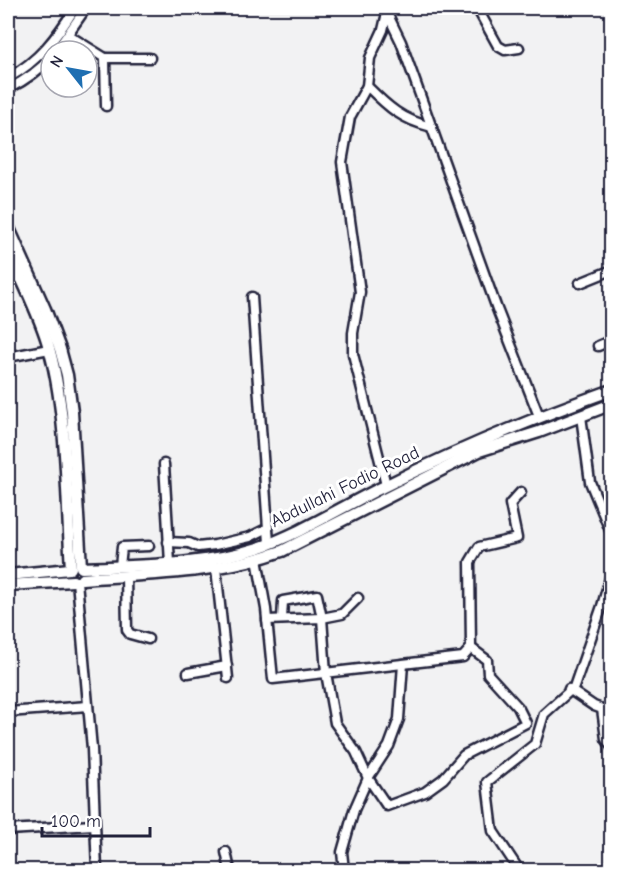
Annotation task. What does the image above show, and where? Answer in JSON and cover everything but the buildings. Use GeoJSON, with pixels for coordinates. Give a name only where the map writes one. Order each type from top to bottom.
{"type":"FeatureCollection","features":[{"type":"Feature","properties":{"kind":"main road"},"geometry":{"type":"LineString","coordinates":[[8,226],[45,309],[67,375],[72,412],[77,573]]}},
{"type":"Feature","properties":{"kind":"main road"},"geometry":{"type":"LineString","coordinates":[[8,249],[49,349],[61,416],[77,573]]}},
{"type":"Feature","properties":{"kind":"main road","name":"Abdullahi Fodio Road"},"geometry":{"type":"LineString","coordinates":[[123,571],[229,556],[269,543],[386,485],[539,416],[612,390]]}},
{"type":"Feature","properties":{"kind":"main road","name":"Abdullahi Fodio Road"},"geometry":{"type":"LineString","coordinates":[[8,575],[216,568],[257,560],[282,551],[479,452],[612,404]]}},
{"type":"Feature","properties":{"kind":"main road","name":"Abdullahi Fodio Road"},"geometry":{"type":"LineString","coordinates":[[8,585],[77,573]]}},
{"type":"Feature","properties":{"kind":"street"},"geometry":{"type":"LineString","coordinates":[[8,78],[23,70],[47,49],[75,8]]}},
{"type":"Feature","properties":{"kind":"street"},"geometry":{"type":"LineString","coordinates":[[65,39],[86,8]]}},
{"type":"Feature","properties":{"kind":"street"},"geometry":{"type":"LineString","coordinates":[[477,8],[498,46],[504,50],[519,48]]}},
{"type":"Feature","properties":{"kind":"street"},"geometry":{"type":"LineString","coordinates":[[386,10],[383,30],[370,58],[367,86],[350,117],[342,162],[360,292],[353,333],[353,354],[386,485]]}},
{"type":"Feature","properties":{"kind":"street"},"geometry":{"type":"LineString","coordinates":[[386,10],[401,42],[497,309],[539,416]]}},
{"type":"Feature","properties":{"kind":"street"},"geometry":{"type":"LineString","coordinates":[[68,35],[105,58],[150,58]]}},
{"type":"Feature","properties":{"kind":"street"},"geometry":{"type":"LineString","coordinates":[[105,58],[105,106]]}},
{"type":"Feature","properties":{"kind":"street"},"geometry":{"type":"LineString","coordinates":[[8,88],[29,77],[39,68]]}},
{"type":"Feature","properties":{"kind":"street"},"geometry":{"type":"LineString","coordinates":[[367,86],[388,108],[414,123],[432,127]]}},
{"type":"Feature","properties":{"kind":"street"},"geometry":{"type":"LineString","coordinates":[[580,283],[612,270]]}},
{"type":"Feature","properties":{"kind":"street"},"geometry":{"type":"LineString","coordinates":[[8,279],[20,277]]}},
{"type":"Feature","properties":{"kind":"street"},"geometry":{"type":"LineString","coordinates":[[252,297],[269,543]]}},
{"type":"Feature","properties":{"kind":"street"},"geometry":{"type":"LineString","coordinates":[[598,346],[612,340]]}},
{"type":"Feature","properties":{"kind":"street"},"geometry":{"type":"LineString","coordinates":[[8,357],[49,349]]}},
{"type":"Feature","properties":{"kind":"street"},"geometry":{"type":"LineString","coordinates":[[581,416],[590,482],[612,535]]}},
{"type":"Feature","properties":{"kind":"street"},"geometry":{"type":"LineString","coordinates":[[164,464],[170,563]]}},
{"type":"Feature","properties":{"kind":"street"},"geometry":{"type":"LineString","coordinates":[[257,560],[267,620],[273,679],[463,657],[471,648],[470,562],[479,547],[517,538],[510,504],[521,492]]}},
{"type":"Feature","properties":{"kind":"street"},"geometry":{"type":"LineString","coordinates":[[168,542],[189,543],[198,547],[215,545],[250,537],[268,528]]}},
{"type":"Feature","properties":{"kind":"street"},"geometry":{"type":"LineString","coordinates":[[148,639],[130,634],[127,630],[122,547],[149,546]]}},
{"type":"Feature","properties":{"kind":"street"},"geometry":{"type":"LineString","coordinates":[[216,568],[228,678]]}},
{"type":"Feature","properties":{"kind":"street"},"geometry":{"type":"LineString","coordinates":[[519,870],[493,831],[487,782],[535,744],[544,714],[573,687],[612,571]]}},
{"type":"Feature","properties":{"kind":"street"},"geometry":{"type":"LineString","coordinates":[[77,573],[92,749],[98,870]]}},
{"type":"Feature","properties":{"kind":"street"},"geometry":{"type":"LineString","coordinates":[[282,620],[283,601],[317,596],[322,618],[326,673],[335,723],[356,752],[368,778],[387,806],[425,792],[442,779],[464,755],[526,723],[518,707],[488,674],[487,660],[471,648]]}},
{"type":"Feature","properties":{"kind":"street"},"geometry":{"type":"LineString","coordinates":[[267,620],[322,618],[342,614],[358,598]]}},
{"type":"Feature","properties":{"kind":"street"},"geometry":{"type":"LineString","coordinates":[[344,870],[342,852],[354,810],[368,778],[389,746],[399,719],[403,664]]}},
{"type":"Feature","properties":{"kind":"street"},"geometry":{"type":"LineString","coordinates":[[188,674],[227,666]]}},
{"type":"Feature","properties":{"kind":"street"},"geometry":{"type":"LineString","coordinates":[[569,689],[602,709],[606,740],[612,747]]}},
{"type":"Feature","properties":{"kind":"street"},"geometry":{"type":"LineString","coordinates":[[8,712],[88,706]]}},
{"type":"Feature","properties":{"kind":"street"},"geometry":{"type":"LineString","coordinates":[[8,830],[94,825]]}},
{"type":"Feature","properties":{"kind":"street"},"geometry":{"type":"LineString","coordinates":[[226,852],[230,870]]}}]}
